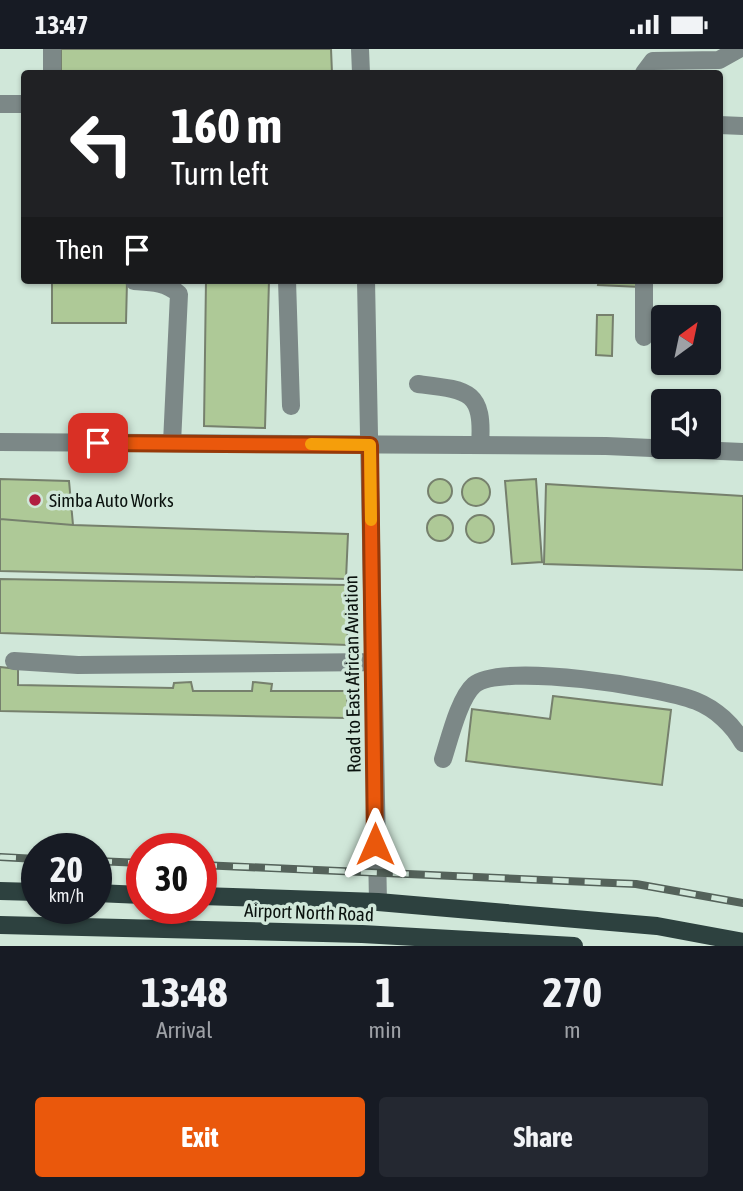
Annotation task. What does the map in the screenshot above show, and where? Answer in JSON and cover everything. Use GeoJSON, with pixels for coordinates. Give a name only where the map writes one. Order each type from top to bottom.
{"type":"FeatureCollection","features":[{"type":"Feature","properties":{"kind":"main road"},"geometry":{"type":"LineString","coordinates":[[0,891],[21,892]]}},
{"type":"Feature","properties":{"kind":"main road","name":"Airport North Road"},"geometry":{"type":"LineString","coordinates":[[217,897],[378,902],[657,926],[741,941]]}},
{"type":"Feature","properties":{"kind":"main road","name":"Airport North Road"},"geometry":{"type":"LineString","coordinates":[[0,925],[362,934],[574,946]]}},
{"type":"Feature","properties":{"kind":"street"},"geometry":{"type":"LineString","coordinates":[[52,49],[52,70]]}},
{"type":"Feature","properties":{"kind":"street"},"geometry":{"type":"LineString","coordinates":[[360,49],[361,70]]}},
{"type":"Feature","properties":{"kind":"street"},"geometry":{"type":"LineString","coordinates":[[646,70],[653,61],[719,60],[739,49]]}},
{"type":"Feature","properties":{"kind":"street"},"geometry":{"type":"LineString","coordinates":[[0,104],[21,104]]}},
{"type":"Feature","properties":{"kind":"street"},"geometry":{"type":"LineString","coordinates":[[723,125],[743,126]]}},
{"type":"Feature","properties":{"kind":"street"},"geometry":{"type":"LineString","coordinates":[[162,284],[173,288],[179,294],[172,443]]}},
{"type":"Feature","properties":{"kind":"street"},"geometry":{"type":"LineString","coordinates":[[287,284],[290,406]]}},
{"type":"Feature","properties":{"kind":"street","name":"Road to East African Aviation"},"geometry":{"type":"LineString","coordinates":[[366,284],[378,902]]}},
{"type":"Feature","properties":{"kind":"street"},"geometry":{"type":"LineString","coordinates":[[644,284],[645,337]]}},
{"type":"Feature","properties":{"kind":"street"},"geometry":{"type":"LineString","coordinates":[[418,384],[456,388],[477,403],[482,416],[480,445]]}},
{"type":"Feature","properties":{"kind":"street"},"geometry":{"type":"LineString","coordinates":[[0,442],[480,445],[743,452]]}},
{"type":"Feature","properties":{"kind":"street"},"geometry":{"type":"LineString","coordinates":[[14,661],[78,664],[373,662]]}},
{"type":"Feature","properties":{"kind":"street"},"geometry":{"type":"LineString","coordinates":[[443,759],[463,703],[473,686],[486,680],[559,676],[597,679],[697,701],[725,719],[743,743]]}},
{"type":"Feature","properties":{"kind":"building"},"geometry":{"type":"Polygon","coordinates":[[[61,49],[331,49],[332,70],[61,70],[61,49]]]}},
{"type":"Feature","properties":{"kind":"building"},"geometry":{"type":"Polygon","coordinates":[[[52,284],[127,284],[126,323],[52,323],[52,284]]]}},
{"type":"Feature","properties":{"kind":"building"},"geometry":{"type":"Polygon","coordinates":[[[206,284],[269,284],[265,428],[204,426],[206,284]]]}},
{"type":"Feature","properties":{"kind":"building"},"geometry":{"type":"Polygon","coordinates":[[[598,284],[640,284],[640,287],[598,284]]]}},
{"type":"Feature","properties":{"kind":"building"},"geometry":{"type":"Polygon","coordinates":[[[597,315],[613,315],[612,356],[596,355],[597,315]]]}},
{"type":"Feature","properties":{"kind":"building"},"geometry":{"type":"Polygon","coordinates":[[[476,478],[486,482],[490,492],[486,502],[476,506],[466,502],[462,492],[466,482],[476,478]]]}},
{"type":"Feature","properties":{"kind":"building","name":"Simba Auto Works"},"geometry":{"type":"Polygon","coordinates":[[[0,479],[69,481],[73,525],[0,519],[0,479]]]}},
{"type":"Feature","properties":{"kind":"building"},"geometry":{"type":"Polygon","coordinates":[[[440,479],[449,482],[452,491],[449,500],[440,503],[431,500],[428,491],[431,482],[440,479]]]}},
{"type":"Feature","properties":{"kind":"building"},"geometry":{"type":"Polygon","coordinates":[[[536,479],[542,562],[512,564],[505,481],[536,479]]]}},
{"type":"Feature","properties":{"kind":"building"},"geometry":{"type":"Polygon","coordinates":[[[546,484],[743,496],[743,570],[544,564],[546,484]]]}},
{"type":"Feature","properties":{"kind":"building"},"geometry":{"type":"Polygon","coordinates":[[[440,515],[449,519],[453,528],[449,537],[440,541],[431,537],[427,528],[431,519],[440,515]]]}},
{"type":"Feature","properties":{"kind":"building"},"geometry":{"type":"Polygon","coordinates":[[[480,515],[490,519],[494,529],[490,539],[480,543],[470,539],[466,529],[470,519],[480,515]]]}},
{"type":"Feature","properties":{"kind":"building"},"geometry":{"type":"Polygon","coordinates":[[[0,519],[73,525],[348,534],[346,579],[0,571],[0,519]]]}},
{"type":"Feature","properties":{"kind":"building"},"geometry":{"type":"Polygon","coordinates":[[[0,579],[346,585],[348,645],[0,633],[0,579]]]}},
{"type":"Feature","properties":{"kind":"building"},"geometry":{"type":"Polygon","coordinates":[[[0,667],[18,669],[18,685],[173,688],[174,683],[191,682],[193,691],[252,691],[253,682],[272,684],[271,691],[348,691],[346,718],[0,711],[0,667]]]}},
{"type":"Feature","properties":{"kind":"building"},"geometry":{"type":"Polygon","coordinates":[[[553,696],[671,710],[662,785],[466,761],[472,709],[550,719],[553,696]]]}},
{"type":"Feature","properties":{"kind":"railway"},"geometry":{"type":"LineString","coordinates":[[0,857],[21,858]]}},
{"type":"Feature","properties":{"kind":"railway"},"geometry":{"type":"LineString","coordinates":[[112,862],[126,862]]}},
{"type":"Feature","properties":{"kind":"railway"},"geometry":{"type":"LineString","coordinates":[[217,866],[636,884],[743,903]]}},
{"type":"Feature","properties":{"kind":"slow traffic"},"geometry":{"type":"LineString","coordinates":[[311,444],[370,445],[371,520]]}},
{"type":"Feature","properties":{"kind":"place","name":"Simba Auto Works"},"geometry":{"type":"Point","coordinates":[35,500]}},
{"type":"Feature","properties":{"kind":"route"},"geometry":{"type":"LineString","coordinates":[[98,443],[370,445],[375,844]]}}]}
